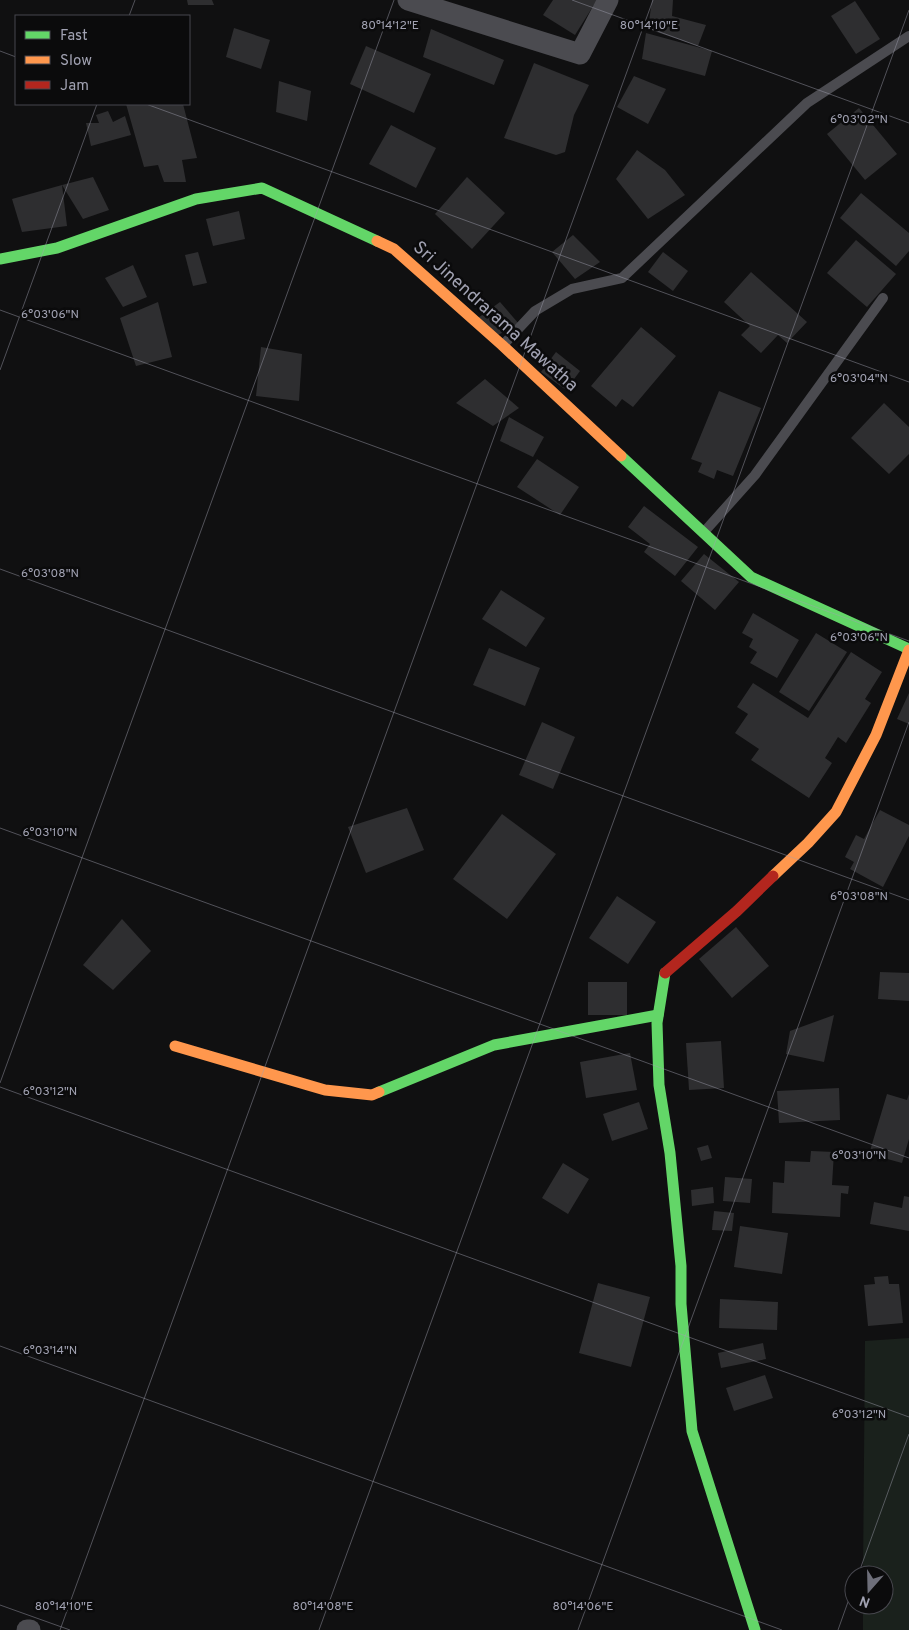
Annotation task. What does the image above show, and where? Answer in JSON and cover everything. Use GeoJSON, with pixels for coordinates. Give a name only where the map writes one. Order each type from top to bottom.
{"type":"FeatureCollection","features":[{"type":"Feature","properties":{"kind":"street"},"geometry":{"type":"LineString","coordinates":[[408,0],[580,54],[608,0]]}},
{"type":"Feature","properties":{"kind":"street","name":"Sri Jinendrarama Mawatha"},"geometry":{"type":"LineString","coordinates":[[0,259],[57,248],[196,198],[262,188],[394,249],[502,345],[751,577],[909,649]]}},
{"type":"Feature","properties":{"kind":"street"},"geometry":{"type":"LineString","coordinates":[[755,1630],[692,1431],[681,1304],[681,1266],[670,1152],[659,1085],[658,1015],[665,972],[744,904],[808,844],[836,812],[876,735],[909,649]]}},
{"type":"Feature","properties":{"kind":"street"},"geometry":{"type":"LineString","coordinates":[[175,1046],[325,1090],[372,1095],[494,1045],[658,1015]]}},
{"type":"Feature","properties":{"kind":"lane"},"geometry":{"type":"LineString","coordinates":[[502,345],[536,311],[572,289],[622,278],[807,103],[909,36]]}},
{"type":"Feature","properties":{"kind":"lane"},"geometry":{"type":"LineString","coordinates":[[703,533],[755,475],[883,298]]}},
{"type":"Feature","properties":{"kind":"shaded area"},"geometry":{"type":"Polygon","coordinates":[[[909,1338],[909,1630],[863,1630],[863,1615],[894,1615],[894,1565],[863,1565],[865,1341],[909,1338]]]}},
{"type":"Feature","properties":{"kind":"building"},"geometry":{"type":"Polygon","coordinates":[[[187,0],[212,0],[214,5],[188,5],[187,0]]]}},
{"type":"Feature","properties":{"kind":"building"},"geometry":{"type":"Polygon","coordinates":[[[553,0],[597,0],[575,35],[543,15],[553,0]]]}},
{"type":"Feature","properties":{"kind":"building"},"geometry":{"type":"Polygon","coordinates":[[[652,0],[673,0],[672,16],[706,25],[698,46],[648,29],[652,0]]]}},
{"type":"Feature","properties":{"kind":"building"},"geometry":{"type":"Polygon","coordinates":[[[855,1],[880,39],[856,54],[831,16],[855,1]]]}},
{"type":"Feature","properties":{"kind":"building"},"geometry":{"type":"Polygon","coordinates":[[[234,28],[270,40],[261,69],[226,57],[234,28]]]}},
{"type":"Feature","properties":{"kind":"building"},"geometry":{"type":"Polygon","coordinates":[[[431,29],[504,60],[494,85],[423,57],[431,29]]]}},
{"type":"Feature","properties":{"kind":"building"},"geometry":{"type":"Polygon","coordinates":[[[646,33],[712,51],[705,76],[642,59],[646,33]]]}},
{"type":"Feature","properties":{"kind":"building"},"geometry":{"type":"Polygon","coordinates":[[[366,46],[431,74],[414,113],[350,84],[366,46]]]}},
{"type":"Feature","properties":{"kind":"building"},"geometry":{"type":"Polygon","coordinates":[[[534,63],[589,85],[574,115],[565,152],[556,155],[504,138],[534,63]]]}},
{"type":"Feature","properties":{"kind":"building"},"geometry":{"type":"Polygon","coordinates":[[[634,76],[666,89],[648,124],[617,107],[634,76]]]}},
{"type":"Feature","properties":{"kind":"building"},"geometry":{"type":"Polygon","coordinates":[[[279,81],[311,91],[307,121],[276,112],[279,81]]]}},
{"type":"Feature","properties":{"kind":"building"},"geometry":{"type":"Polygon","coordinates":[[[126,105],[183,105],[197,158],[182,160],[186,182],[164,182],[158,165],[144,167],[126,105]]]}},
{"type":"Feature","properties":{"kind":"building"},"geometry":{"type":"Polygon","coordinates":[[[859,108],[897,154],[865,180],[827,134],[859,108]]]}},
{"type":"Feature","properties":{"kind":"building"},"geometry":{"type":"Polygon","coordinates":[[[108,111],[113,122],[125,116],[131,135],[91,146],[86,123],[99,123],[96,115],[108,111]]]}},
{"type":"Feature","properties":{"kind":"building"},"geometry":{"type":"Polygon","coordinates":[[[391,125],[436,148],[416,188],[369,164],[391,125]]]}},
{"type":"Feature","properties":{"kind":"building"},"geometry":{"type":"Polygon","coordinates":[[[637,150],[665,170],[685,195],[648,219],[616,179],[637,150]]]}},
{"type":"Feature","properties":{"kind":"building"},"geometry":{"type":"Polygon","coordinates":[[[93,177],[109,210],[83,219],[62,185],[93,177]]]}},
{"type":"Feature","properties":{"kind":"building"},"geometry":{"type":"Polygon","coordinates":[[[467,177],[505,213],[472,249],[435,214],[467,177]]]}},
{"type":"Feature","properties":{"kind":"building"},"geometry":{"type":"Polygon","coordinates":[[[62,185],[67,226],[22,232],[12,199],[62,185]]]}},
{"type":"Feature","properties":{"kind":"building"},"geometry":{"type":"Polygon","coordinates":[[[861,193],[909,233],[909,251],[896,266],[840,218],[861,193]]]}},
{"type":"Feature","properties":{"kind":"building"},"geometry":{"type":"Polygon","coordinates":[[[239,211],[245,239],[213,246],[206,219],[239,211]]]}},
{"type":"Feature","properties":{"kind":"building"},"geometry":{"type":"Polygon","coordinates":[[[573,235],[600,262],[575,279],[552,252],[573,235]]]}},
{"type":"Feature","properties":{"kind":"building"},"geometry":{"type":"Polygon","coordinates":[[[856,240],[896,274],[867,307],[827,273],[856,240]]]}},
{"type":"Feature","properties":{"kind":"building"},"geometry":{"type":"Polygon","coordinates":[[[198,252],[207,283],[193,286],[185,255],[198,252]]]}},
{"type":"Feature","properties":{"kind":"building"},"geometry":{"type":"Polygon","coordinates":[[[663,252],[688,271],[673,291],[648,272],[663,252]]]}},
{"type":"Feature","properties":{"kind":"building"},"geometry":{"type":"Polygon","coordinates":[[[133,265],[147,297],[123,307],[105,278],[133,265]]]}},
{"type":"Feature","properties":{"kind":"building"},"geometry":{"type":"Polygon","coordinates":[[[751,272],[807,322],[787,343],[778,335],[761,353],[741,335],[750,326],[724,302],[751,272]]]}},
{"type":"Feature","properties":{"kind":"building"},"geometry":{"type":"Polygon","coordinates":[[[158,302],[172,357],[136,366],[120,318],[158,302]]]}},
{"type":"Feature","properties":{"kind":"building"},"geometry":{"type":"Polygon","coordinates":[[[500,302],[519,324],[498,335],[478,318],[500,302]]]}},
{"type":"Feature","properties":{"kind":"building"},"geometry":{"type":"Polygon","coordinates":[[[641,327],[676,356],[633,407],[622,399],[616,407],[591,386],[641,327]]]}},
{"type":"Feature","properties":{"kind":"building"},"geometry":{"type":"Polygon","coordinates":[[[261,347],[302,354],[299,401],[256,396],[261,347]]]}},
{"type":"Feature","properties":{"kind":"building"},"geometry":{"type":"Polygon","coordinates":[[[556,352],[580,371],[566,390],[541,372],[556,352]]]}},
{"type":"Feature","properties":{"kind":"building"},"geometry":{"type":"Polygon","coordinates":[[[485,379],[519,408],[493,426],[456,403],[485,379]]]}},
{"type":"Feature","properties":{"kind":"building"},"geometry":{"type":"Polygon","coordinates":[[[719,391],[761,408],[733,476],[717,470],[714,479],[698,472],[702,463],[691,459],[719,391]]]}},
{"type":"Feature","properties":{"kind":"building"},"geometry":{"type":"Polygon","coordinates":[[[884,403],[909,427],[909,454],[889,474],[851,438],[884,403]]]}},
{"type":"Feature","properties":{"kind":"building"},"geometry":{"type":"Polygon","coordinates":[[[509,417],[544,437],[533,457],[500,441],[509,417]]]}},
{"type":"Feature","properties":{"kind":"building"},"geometry":{"type":"Polygon","coordinates":[[[537,459],[579,487],[560,515],[517,487],[537,459]]]}},
{"type":"Feature","properties":{"kind":"building"},"geometry":{"type":"Polygon","coordinates":[[[644,506],[698,547],[675,576],[644,552],[650,544],[628,527],[644,506]]]}},
{"type":"Feature","properties":{"kind":"building"},"geometry":{"type":"Polygon","coordinates":[[[704,554],[739,582],[715,610],[681,581],[704,554]]]}},
{"type":"Feature","properties":{"kind":"building"},"geometry":{"type":"Polygon","coordinates":[[[501,590],[545,618],[526,647],[482,619],[501,590]]]}},
{"type":"Feature","properties":{"kind":"building"},"geometry":{"type":"Polygon","coordinates":[[[753,613],[799,640],[777,678],[750,663],[757,652],[749,647],[753,639],[742,633],[753,613]]]}},
{"type":"Feature","properties":{"kind":"building"},"geometry":{"type":"Polygon","coordinates":[[[816,633],[847,652],[809,711],[779,692],[816,633]]]}},
{"type":"Feature","properties":{"kind":"building"},"geometry":{"type":"Polygon","coordinates":[[[489,648],[540,668],[525,706],[473,685],[489,648]]]}},
{"type":"Feature","properties":{"kind":"building"},"geometry":{"type":"Polygon","coordinates":[[[851,652],[882,672],[865,699],[871,703],[846,743],[838,737],[825,758],[832,763],[809,798],[751,760],[759,749],[735,733],[748,714],[737,707],[753,683],[808,718],[851,652]]]}},
{"type":"Feature","properties":{"kind":"building"},"geometry":{"type":"Polygon","coordinates":[[[909,693],[909,724],[897,719],[909,693]]]}},
{"type":"Feature","properties":{"kind":"building"},"geometry":{"type":"Polygon","coordinates":[[[542,722],[575,737],[553,789],[519,775],[542,722]]]}},
{"type":"Feature","properties":{"kind":"building"},"geometry":{"type":"Polygon","coordinates":[[[407,808],[424,850],[366,873],[348,827],[407,808]]]}},
{"type":"Feature","properties":{"kind":"building"},"geometry":{"type":"Polygon","coordinates":[[[880,810],[909,825],[909,836],[883,887],[850,869],[854,862],[845,857],[856,835],[864,839],[880,810]]]}},
{"type":"Feature","properties":{"kind":"building"},"geometry":{"type":"Polygon","coordinates":[[[502,814],[556,854],[507,919],[453,879],[502,814]]]}},
{"type":"Feature","properties":{"kind":"building"},"geometry":{"type":"Polygon","coordinates":[[[617,896],[656,922],[628,964],[589,938],[617,896]]]}},
{"type":"Feature","properties":{"kind":"building"},"geometry":{"type":"Polygon","coordinates":[[[122,919],[151,951],[113,990],[83,965],[122,919]]]}},
{"type":"Feature","properties":{"kind":"building"},"geometry":{"type":"Polygon","coordinates":[[[736,927],[769,966],[732,998],[699,959],[736,927]]]}},
{"type":"Feature","properties":{"kind":"building"},"geometry":{"type":"Polygon","coordinates":[[[880,972],[909,973],[909,1001],[878,999],[880,972]]]}},
{"type":"Feature","properties":{"kind":"building"},"geometry":{"type":"Polygon","coordinates":[[[588,982],[627,982],[627,1015],[588,1015],[588,982]]]}},
{"type":"Feature","properties":{"kind":"building"},"geometry":{"type":"Polygon","coordinates":[[[834,1015],[824,1062],[786,1054],[790,1031],[834,1015]]]}},
{"type":"Feature","properties":{"kind":"building"},"geometry":{"type":"Polygon","coordinates":[[[721,1041],[724,1088],[689,1090],[686,1043],[721,1041]]]}},
{"type":"Feature","properties":{"kind":"building"},"geometry":{"type":"Polygon","coordinates":[[[630,1053],[637,1090],[586,1098],[580,1062],[630,1053]]]}},
{"type":"Feature","properties":{"kind":"building"},"geometry":{"type":"Polygon","coordinates":[[[839,1088],[840,1120],[779,1123],[777,1091],[839,1088]]]}},
{"type":"Feature","properties":{"kind":"building"},"geometry":{"type":"Polygon","coordinates":[[[887,1094],[907,1100],[909,1094],[909,1139],[902,1163],[869,1154],[887,1094]]]}},
{"type":"Feature","properties":{"kind":"building"},"geometry":{"type":"Polygon","coordinates":[[[639,1102],[648,1129],[612,1141],[603,1114],[639,1102]]]}},
{"type":"Feature","properties":{"kind":"building"},"geometry":{"type":"Polygon","coordinates":[[[708,1145],[712,1158],[701,1161],[697,1148],[708,1145]]]}},
{"type":"Feature","properties":{"kind":"building"},"geometry":{"type":"Polygon","coordinates":[[[811,1151],[834,1152],[832,1185],[849,1186],[848,1194],[841,1193],[840,1217],[772,1213],[773,1182],[784,1183],[785,1161],[810,1162],[811,1151]]]}},
{"type":"Feature","properties":{"kind":"building"},"geometry":{"type":"Polygon","coordinates":[[[563,1163],[589,1179],[568,1214],[542,1198],[563,1163]]]}},
{"type":"Feature","properties":{"kind":"building"},"geometry":{"type":"Polygon","coordinates":[[[725,1177],[752,1179],[750,1203],[723,1201],[725,1177]]]}},
{"type":"Feature","properties":{"kind":"building"},"geometry":{"type":"Polygon","coordinates":[[[713,1187],[714,1203],[692,1206],[691,1190],[713,1187]]]}},
{"type":"Feature","properties":{"kind":"building"},"geometry":{"type":"Polygon","coordinates":[[[904,1196],[909,1197],[909,1231],[870,1224],[874,1202],[902,1208],[904,1196]]]}},
{"type":"Feature","properties":{"kind":"building"},"geometry":{"type":"Polygon","coordinates":[[[714,1211],[734,1213],[732,1231],[712,1230],[714,1211]]]}},
{"type":"Feature","properties":{"kind":"building"},"geometry":{"type":"Polygon","coordinates":[[[740,1226],[788,1233],[782,1274],[734,1267],[740,1226]]]}},
{"type":"Feature","properties":{"kind":"building"},"geometry":{"type":"Polygon","coordinates":[[[888,1276],[889,1284],[899,1284],[903,1323],[868,1326],[864,1285],[875,1284],[874,1277],[888,1276]]]}},
{"type":"Feature","properties":{"kind":"building"},"geometry":{"type":"Polygon","coordinates":[[[598,1283],[650,1297],[631,1367],[579,1353],[598,1283]]]}},
{"type":"Feature","properties":{"kind":"building"},"geometry":{"type":"Polygon","coordinates":[[[720,1299],[778,1302],[777,1330],[719,1328],[720,1299]]]}},
{"type":"Feature","properties":{"kind":"building"},"geometry":{"type":"Polygon","coordinates":[[[763,1343],[766,1359],[721,1368],[718,1353],[763,1343]]]}},
{"type":"Feature","properties":{"kind":"building"},"geometry":{"type":"Polygon","coordinates":[[[765,1375],[773,1398],[734,1411],[726,1388],[765,1375]]]}},
{"type":"Feature","properties":{"kind":"traffic: fast"},"geometry":{"type":"LineString","coordinates":[[0,259],[57,248],[196,199],[262,188],[377,241]]}},
{"type":"Feature","properties":{"kind":"traffic: fast"},"geometry":{"type":"LineString","coordinates":[[621,456],[751,577],[909,649]]}},
{"type":"Feature","properties":{"kind":"traffic: fast"},"geometry":{"type":"LineString","coordinates":[[665,973],[657,1023],[659,1085],[670,1153],[681,1266],[681,1304],[692,1431],[755,1630]]}},
{"type":"Feature","properties":{"kind":"traffic: fast"},"geometry":{"type":"LineString","coordinates":[[379,1092],[494,1045],[658,1015]]}},
{"type":"Feature","properties":{"kind":"traffic: slow"},"geometry":{"type":"LineString","coordinates":[[377,241],[394,249],[502,345],[621,456]]}},
{"type":"Feature","properties":{"kind":"traffic: slow"},"geometry":{"type":"LineString","coordinates":[[773,876],[808,843],[836,812],[876,735],[909,650]]}},
{"type":"Feature","properties":{"kind":"traffic: slow"},"geometry":{"type":"LineString","coordinates":[[175,1046],[325,1090],[372,1095],[379,1092]]}},
{"type":"Feature","properties":{"kind":"traffic: jam"},"geometry":{"type":"LineString","coordinates":[[665,973],[737,911],[773,876]]}}]}
